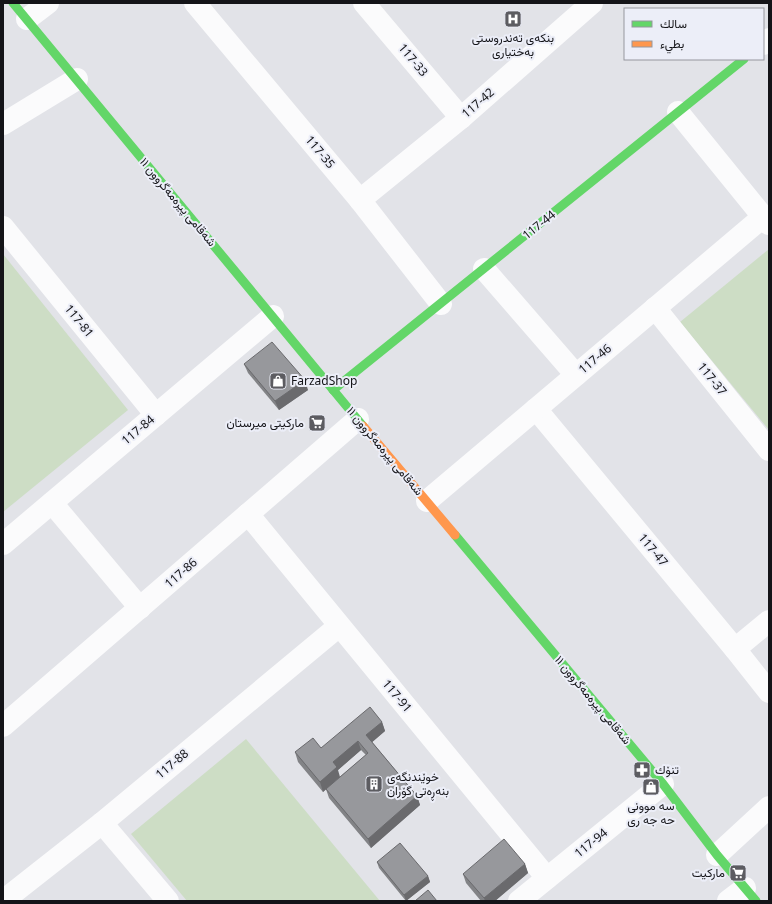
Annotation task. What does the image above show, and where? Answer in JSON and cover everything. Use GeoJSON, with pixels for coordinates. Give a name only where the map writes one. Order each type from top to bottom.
{"type":"FeatureCollection","features":[{"type":"Feature","properties":{"kind":"street","name":"شەقامی پیرەمەگروون ١١"},"geometry":{"type":"LineString","coordinates":[[13,3],[333,390],[663,784],[717,855],[750,894]]}},
{"type":"Feature","properties":{"kind":"street"},"geometry":{"type":"LineString","coordinates":[[27,19],[48,3]]}},
{"type":"Feature","properties":{"kind":"street","name":"117-35"},"geometry":{"type":"LineString","coordinates":[[195,3],[360,200],[441,304]]}},
{"type":"Feature","properties":{"kind":"street","name":"117-33"},"geometry":{"type":"LineString","coordinates":[[364,3],[461,118]]}},
{"type":"Feature","properties":{"kind":"street","name":"117-42"},"geometry":{"type":"LineString","coordinates":[[360,200],[461,118],[591,3]]}},
{"type":"Feature","properties":{"kind":"street","name":"117-44"},"geometry":{"type":"LineString","coordinates":[[333,390],[743,60]]}},
{"type":"Feature","properties":{"kind":"street"},"geometry":{"type":"LineString","coordinates":[[3,124],[77,79]]}},
{"type":"Feature","properties":{"kind":"street"},"geometry":{"type":"LineString","coordinates":[[678,112],[766,220]]}},
{"type":"Feature","properties":{"kind":"street","name":"117-46"},"geometry":{"type":"LineString","coordinates":[[427,501],[655,308],[766,220]]}},
{"type":"Feature","properties":{"kind":"street","name":"117-81"},"geometry":{"type":"LineString","coordinates":[[3,227],[156,415]]}},
{"type":"Feature","properties":{"kind":"street"},"geometry":{"type":"LineString","coordinates":[[484,269],[576,376]]}},
{"type":"Feature","properties":{"kind":"street","name":"117-37"},"geometry":{"type":"LineString","coordinates":[[655,308],[769,450]]}},
{"type":"Feature","properties":{"kind":"street","name":"117-84"},"geometry":{"type":"LineString","coordinates":[[3,544],[273,316]]}},
{"type":"Feature","properties":{"kind":"street","name":"117-47"},"geometry":{"type":"LineString","coordinates":[[536,409],[769,692]]}},
{"type":"Feature","properties":{"kind":"street","name":"117-86"},"geometry":{"type":"LineString","coordinates":[[3,726],[358,419]]}},
{"type":"Feature","properties":{"kind":"street"},"geometry":{"type":"LineString","coordinates":[[52,503],[140,608]]}},
{"type":"Feature","properties":{"kind":"street","name":"117-91"},"geometry":{"type":"LineString","coordinates":[[248,514],[547,878]]}},
{"type":"Feature","properties":{"kind":"street"},"geometry":{"type":"LineString","coordinates":[[735,649],[769,621]]}},
{"type":"Feature","properties":{"kind":"street","name":"117-88"},"geometry":{"type":"LineString","coordinates":[[3,901],[102,823],[339,626]]}},
{"type":"Feature","properties":{"kind":"street","name":"117-94"},"geometry":{"type":"LineString","coordinates":[[519,901],[663,784]]}},
{"type":"Feature","properties":{"kind":"street"},"geometry":{"type":"LineString","coordinates":[[717,855],[769,807]]}},
{"type":"Feature","properties":{"kind":"street"},"geometry":{"type":"LineString","coordinates":[[102,823],[168,901]]}},
{"type":"Feature","properties":{"kind":"street"},"geometry":{"type":"LineString","coordinates":[[728,901],[750,894]]}},
{"type":"Feature","properties":{"kind":"green space"},"geometry":{"type":"Polygon","coordinates":[[[769,249],[769,430],[680,322],[769,249]]]}},
{"type":"Feature","properties":{"kind":"green space"},"geometry":{"type":"Polygon","coordinates":[[[3,254],[128,410],[3,512],[3,254]]]}},
{"type":"Feature","properties":{"kind":"green space"},"geometry":{"type":"Polygon","coordinates":[[[246,739],[380,901],[187,901],[131,834],[246,739]]]}},
{"type":"Feature","properties":{"kind":"building","name":"FarzadShop"},"geometry":{"type":"Polygon","coordinates":[[[272,342],[305,380],[275,401],[244,364],[272,342]]]}},
{"type":"Feature","properties":{"kind":"building","name":"خوێندنگەی بنەڕەتی گۆران"},"geometry":{"type":"Polygon","coordinates":[[[370,707],[382,722],[366,735],[417,796],[368,839],[326,789],[368,753],[358,741],[333,762],[337,767],[320,782],[295,752],[313,738],[321,748],[370,707]]]}},
{"type":"Feature","properties":{"kind":"building"},"geometry":{"type":"Polygon","coordinates":[[[504,839],[525,864],[484,898],[463,874],[504,839]]]}},
{"type":"Feature","properties":{"kind":"building"},"geometry":{"type":"Polygon","coordinates":[[[400,843],[428,876],[404,895],[377,862],[400,843]]]}},
{"type":"Feature","properties":{"kind":"building"},"geometry":{"type":"Polygon","coordinates":[[[428,890],[437,901],[415,901],[428,890]]]}},
{"type":"Feature","properties":{"kind":"traffic: fast"},"geometry":{"type":"LineString","coordinates":[[13,3],[363,426]]}},
{"type":"Feature","properties":{"kind":"traffic: fast"},"geometry":{"type":"LineString","coordinates":[[333,390],[743,60]]}},
{"type":"Feature","properties":{"kind":"traffic: fast"},"geometry":{"type":"LineString","coordinates":[[455,535],[663,784],[717,855],[756,901]]}},
{"type":"Feature","properties":{"kind":"traffic: slow"},"geometry":{"type":"LineString","coordinates":[[363,426],[455,535]]}},
{"type":"Feature","properties":{"kind":"place","name":"بنکەی تەندروستی بەختیاری"},"geometry":{"type":"Point","coordinates":[513,19]}},
{"type":"Feature","properties":{"kind":"place","name":"FarzadShop"},"geometry":{"type":"Point","coordinates":[278,381]}},
{"type":"Feature","properties":{"kind":"place","name":"مارکیتی میرستان"},"geometry":{"type":"Point","coordinates":[317,423]}},
{"type":"Feature","properties":{"kind":"place","name":"تنۆك"},"geometry":{"type":"Point","coordinates":[642,770]}},
{"type":"Feature","properties":{"kind":"place","name":"خوێندنگەی بنەڕەتی گۆران"},"geometry":{"type":"Point","coordinates":[374,784]}},
{"type":"Feature","properties":{"kind":"place","name":"سه موونی حه جه ری"},"geometry":{"type":"Point","coordinates":[651,787]}},
{"type":"Feature","properties":{"kind":"place","name":"ماركيت"},"geometry":{"type":"Point","coordinates":[738,873]}}]}
